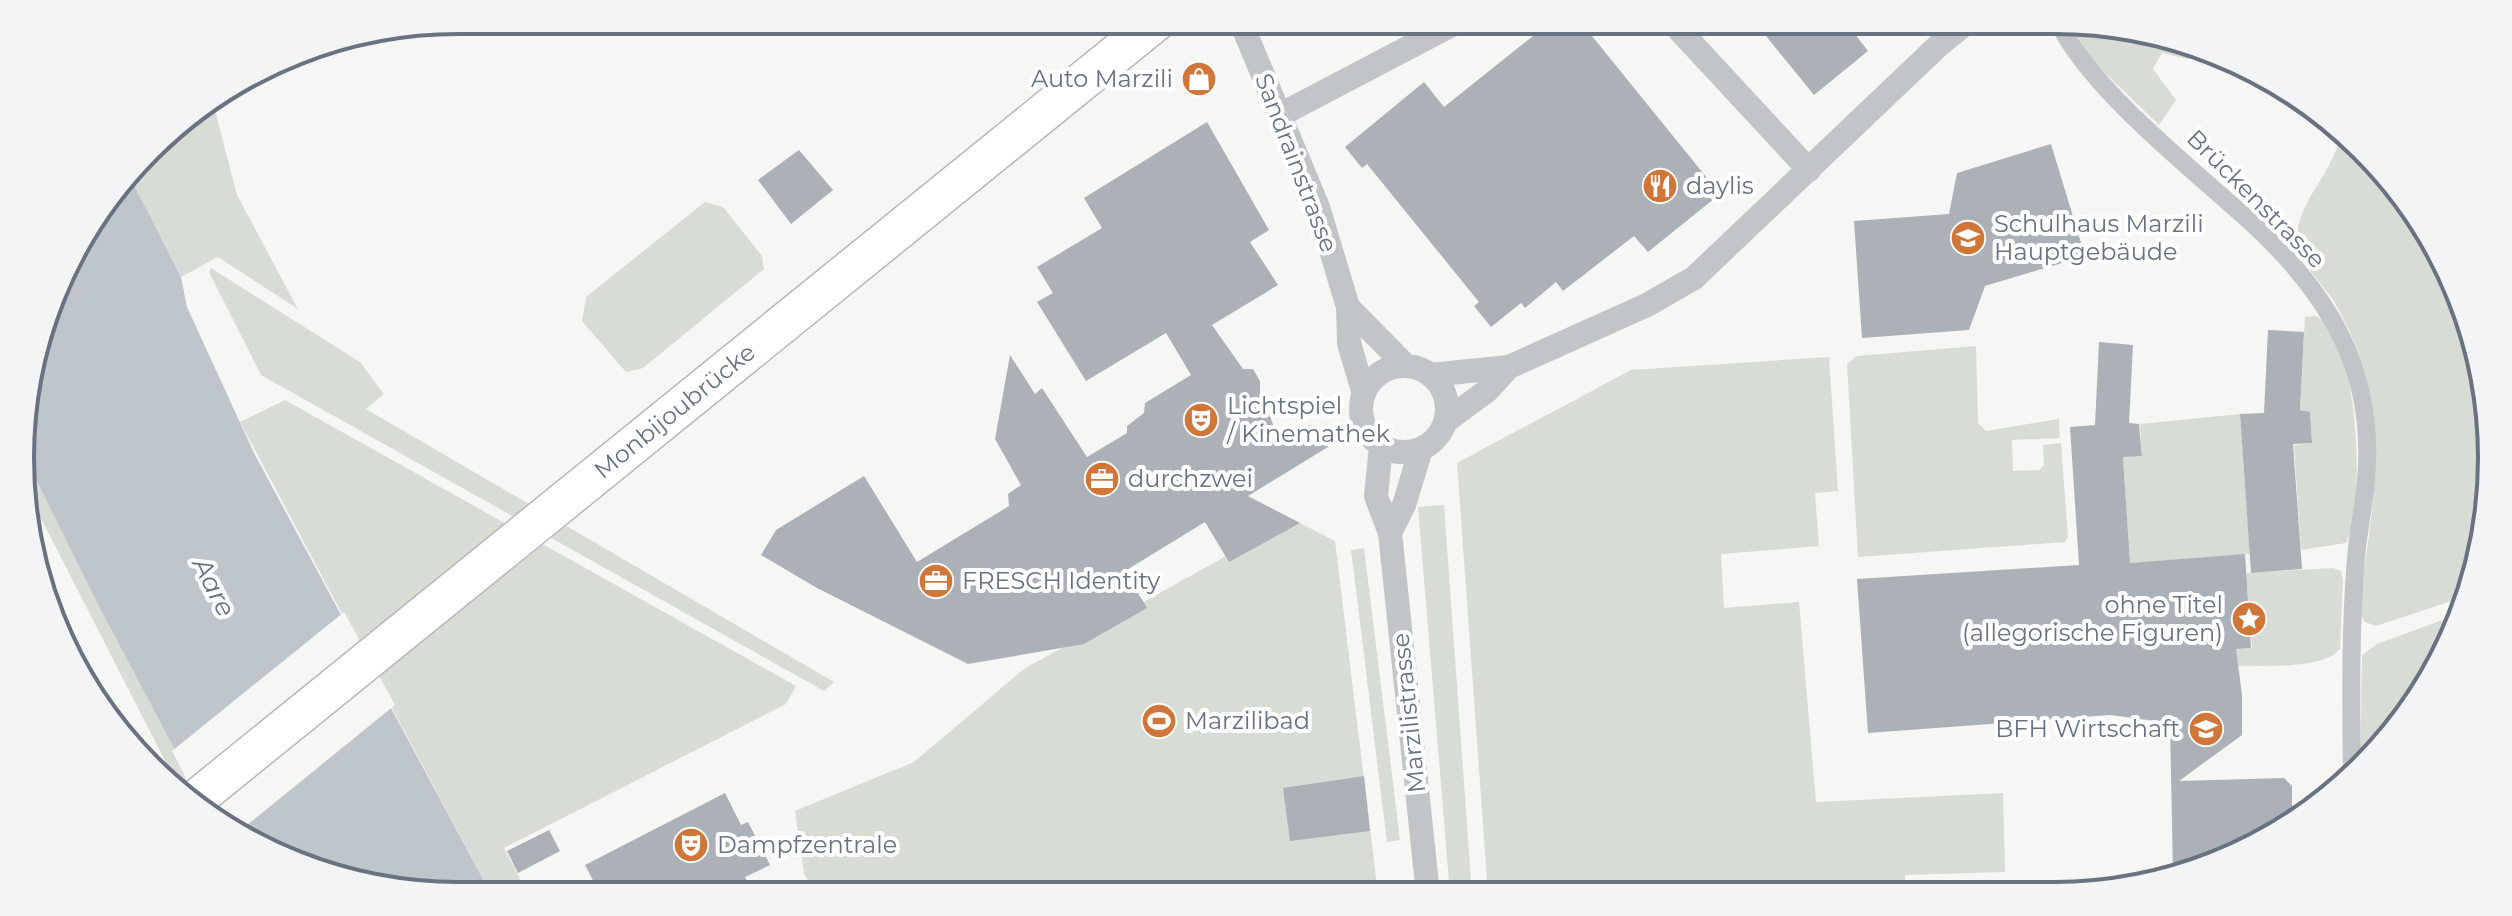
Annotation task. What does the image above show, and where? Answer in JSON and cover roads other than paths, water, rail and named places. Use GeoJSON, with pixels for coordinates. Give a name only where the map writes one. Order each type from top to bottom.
{"type":"FeatureCollection","features":[{"type":"Feature","properties":{"kind":"main road","name":"Monbijoubrücke"},"geometry":{"type":"LineString","coordinates":[[201,795],[1141,34]]}},
{"type":"Feature","properties":{"kind":"street","name":"Sandrainstrasse"},"geometry":{"type":"LineString","coordinates":[[1246,34],[1318,207],[1348,307],[1349,343],[1364,394]]}},
{"type":"Feature","properties":{"kind":"street"},"geometry":{"type":"LineString","coordinates":[[1280,115],[1434,34]]}},
{"type":"Feature","properties":{"kind":"street"},"geometry":{"type":"LineString","coordinates":[[1683,34],[1809,170]]}},
{"type":"Feature","properties":{"kind":"street"},"geometry":{"type":"LineString","coordinates":[[1509,367],[1488,390],[1446,421],[1432,442],[1421,449],[1403,453],[1381,446],[1364,426],[1361,405],[1376,376],[1406,366],[1430,375],[1509,367],[1647,305],[1694,278],[1953,34]]}},
{"type":"Feature","properties":{"kind":"street","name":"Brückenstrasse"},"geometry":{"type":"LineString","coordinates":[[2066,34],[2090,72],[2281,251],[2321,299],[2345,339],[2359,383],[2368,447],[2351,643],[2352,760]]}},
{"type":"Feature","properties":{"kind":"street","name":"Sandrainstrasse"},"geometry":{"type":"LineString","coordinates":[[1348,307],[1406,366]]}},
{"type":"Feature","properties":{"kind":"street"},"geometry":{"type":"LineString","coordinates":[[1430,375],[1445,396],[1446,421]]}},
{"type":"Feature","properties":{"kind":"street","name":"Marzilistrasse"},"geometry":{"type":"LineString","coordinates":[[1381,446],[1376,496],[1390,533],[1427,882]]}},
{"type":"Feature","properties":{"kind":"street"},"geometry":{"type":"LineString","coordinates":[[1390,533],[1404,505],[1421,449]]}},
{"type":"Feature","properties":{"kind":"water","name":"Aare"},"geometry":{"type":"Polygon","coordinates":[[[134,185],[181,277],[187,307],[254,453],[484,882],[430,881],[348,868],[296,850],[222,811],[197,792],[35,476],[35,430],[48,348],[66,296],[105,222],[134,185]]]}},
{"type":"Feature","properties":{"kind":"place","name":"Auto Marzili"},"geometry":{"type":"Point","coordinates":[1199,79]}},
{"type":"Feature","properties":{"kind":"place","name":"daylis"},"geometry":{"type":"Point","coordinates":[1660,186]}},
{"type":"Feature","properties":{"kind":"place","name":"Schulhaus Marzili Hauptgebäude"},"geometry":{"type":"Point","coordinates":[1968,238]}},
{"type":"Feature","properties":{"kind":"place","name":"Lichtspiel / Kinemathek"},"geometry":{"type":"Point","coordinates":[1201,420]}},
{"type":"Feature","properties":{"kind":"place","name":"durchzwei"},"geometry":{"type":"Point","coordinates":[1102,479]}},
{"type":"Feature","properties":{"kind":"place","name":"FRESCH Identity"},"geometry":{"type":"Point","coordinates":[936,581]}},
{"type":"Feature","properties":{"kind":"place","name":"ohne Titel (allegorische Figuren)"},"geometry":{"type":"Point","coordinates":[2249,619]}},
{"type":"Feature","properties":{"kind":"place","name":"Marzilibad"},"geometry":{"type":"Point","coordinates":[1159,721]}},
{"type":"Feature","properties":{"kind":"place","name":"BFH Wirtschaft"},"geometry":{"type":"Point","coordinates":[2206,729]}},
{"type":"Feature","properties":{"kind":"place","name":"Dampfzentrale"},"geometry":{"type":"Point","coordinates":[691,845]}}]}
